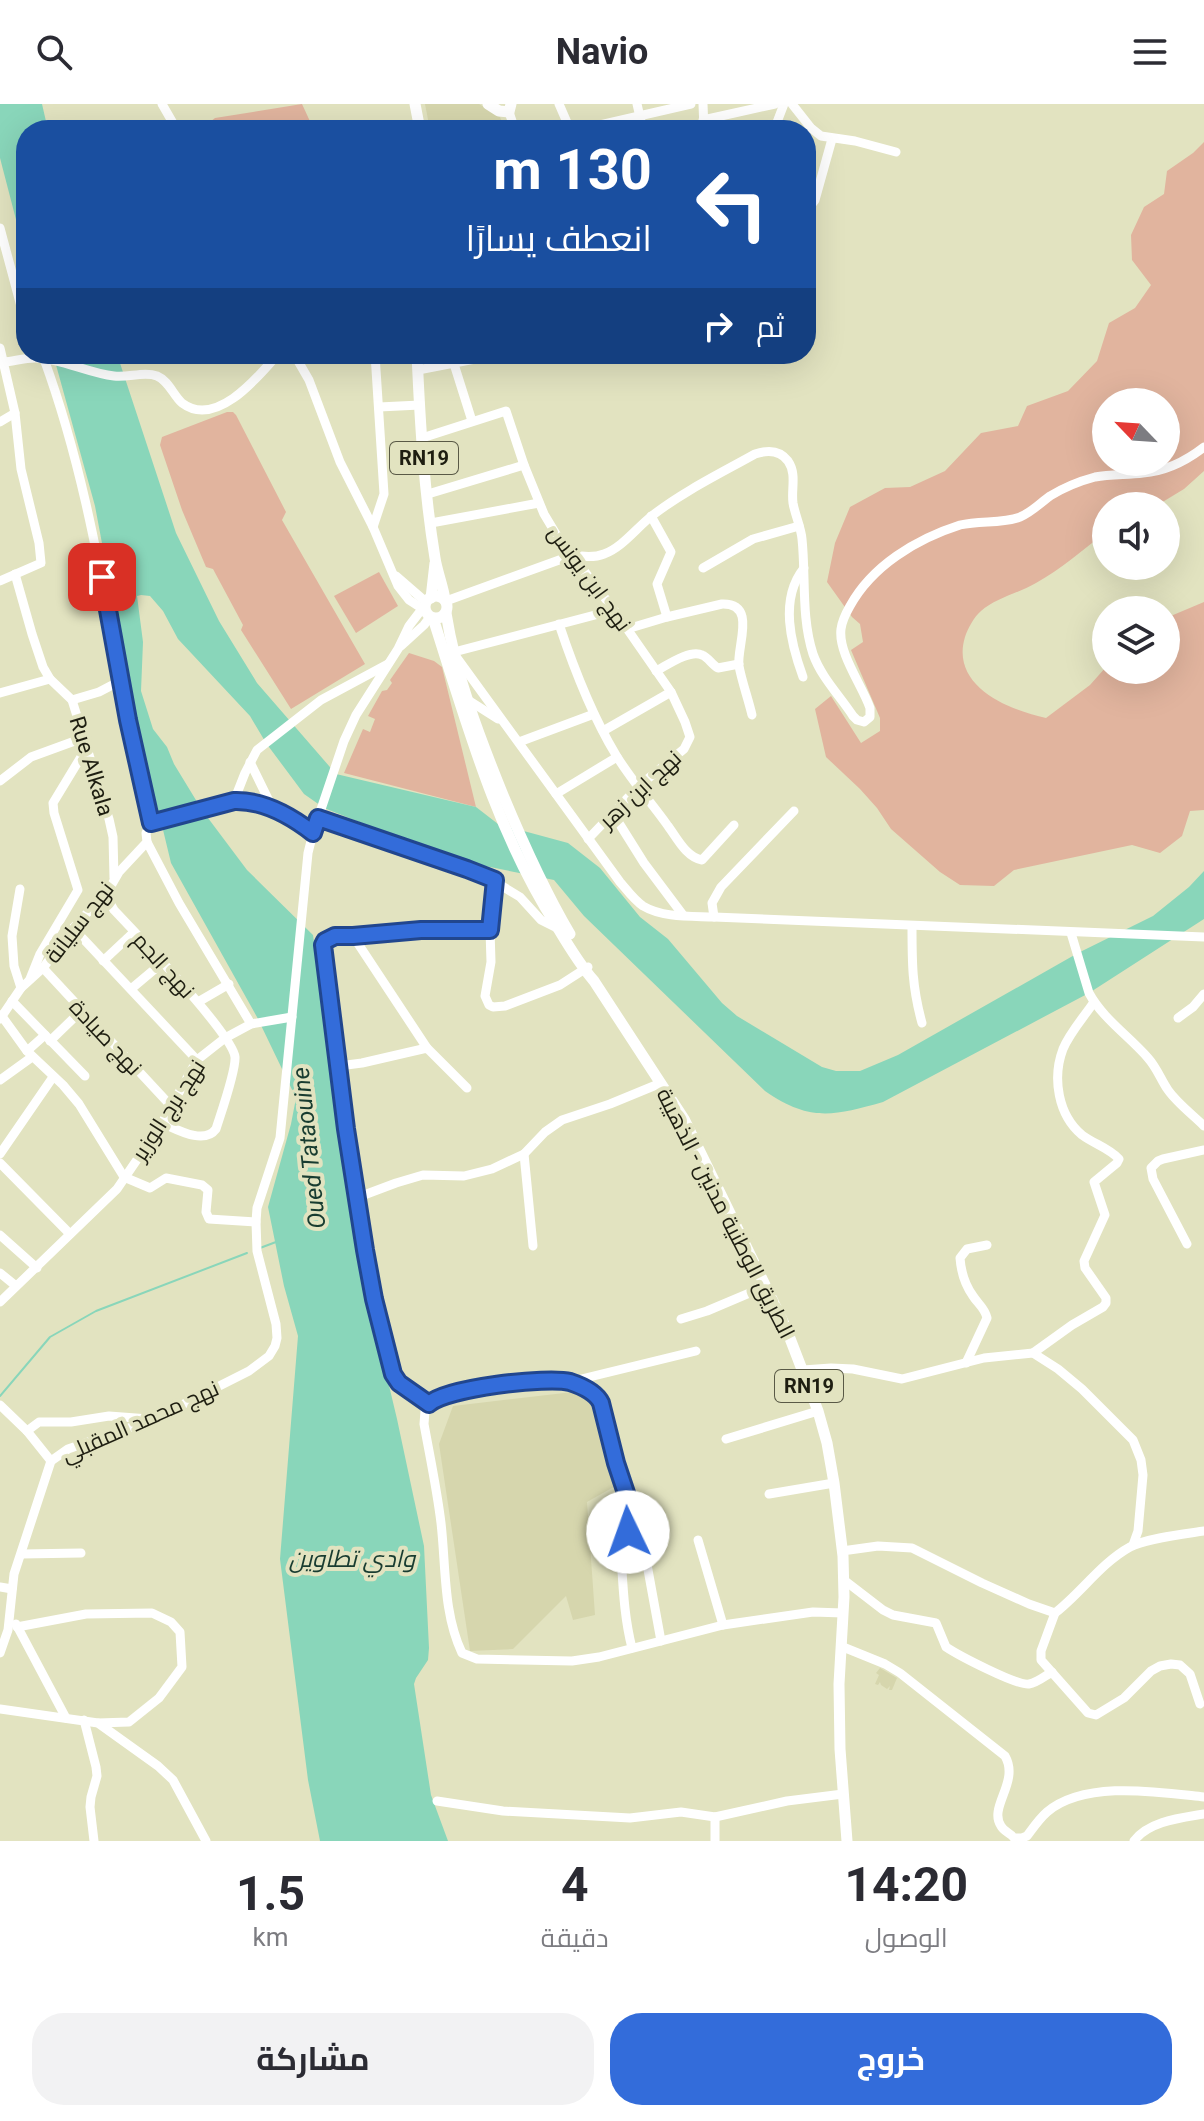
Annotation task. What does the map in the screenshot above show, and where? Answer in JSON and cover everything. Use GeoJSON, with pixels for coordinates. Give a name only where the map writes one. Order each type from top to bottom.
{"type":"FeatureCollection","features":[{"type":"Feature","properties":{"kind":"main road"},"geometry":{"type":"LineString","coordinates":[[488,104],[499,111],[510,108]]}},
{"type":"Feature","properties":{"kind":"main road","name":"الطريق الوطنية مدنين - الذهيبة"},"geometry":{"type":"LineString","coordinates":[[418,364],[422,438],[436,562],[464,700]]}},
{"type":"Feature","properties":{"kind":"main road","name":"الطريق الوطنية مدنين - الذهيبة"},"geometry":{"type":"LineString","coordinates":[[436,562],[428,609],[464,700],[505,830],[527,878],[553,913],[586,969]]}},
{"type":"Feature","properties":{"kind":"main road"},"geometry":{"type":"LineString","coordinates":[[437,596],[446,605],[439,618],[428,609],[437,596]]}},
{"type":"Feature","properties":{"kind":"main road","name":"الطريق الوطنية مدنين - الذهيبة"},"geometry":{"type":"LineString","coordinates":[[553,913],[557,928],[684,1119],[766,1286],[818,1411],[834,1483],[844,1580],[839,1697],[847,1841]]}},
{"type":"Feature","properties":{"kind":"street"},"geometry":{"type":"LineString","coordinates":[[637,104],[640,120]]}},
{"type":"Feature","properties":{"kind":"street"},"geometry":{"type":"LineString","coordinates":[[618,120],[661,107],[691,104]]}},
{"type":"Feature","properties":{"kind":"street"},"geometry":{"type":"LineString","coordinates":[[721,120],[775,104]]}},
{"type":"Feature","properties":{"kind":"street"},"geometry":{"type":"LineString","coordinates":[[792,104],[805,120]]}},
{"type":"Feature","properties":{"kind":"street"},"geometry":{"type":"LineString","coordinates":[[816,133],[896,152]]}},
{"type":"Feature","properties":{"kind":"street"},"geometry":{"type":"LineString","coordinates":[[816,196],[832,139]]}},
{"type":"Feature","properties":{"kind":"street"},"geometry":{"type":"LineString","coordinates":[[0,228],[3,252],[16,293]]}},
{"type":"Feature","properties":{"kind":"street"},"geometry":{"type":"LineString","coordinates":[[0,348],[15,413],[21,469],[41,563],[0,581]]}},
{"type":"Feature","properties":{"kind":"street"},"geometry":{"type":"LineString","coordinates":[[4,362],[16,360]]}},
{"type":"Feature","properties":{"kind":"street"},"geometry":{"type":"LineString","coordinates":[[41,364],[55,390],[87,504],[99,555],[120,681],[153,823]]}},
{"type":"Feature","properties":{"kind":"street"},"geometry":{"type":"LineString","coordinates":[[65,364],[112,376],[147,374],[159,377],[183,403],[203,410],[227,403],[269,364]]}},
{"type":"Feature","properties":{"kind":"street"},"geometry":{"type":"LineString","coordinates":[[300,364],[309,380],[340,462],[394,573],[428,609]]}},
{"type":"Feature","properties":{"kind":"street"},"geometry":{"type":"LineString","coordinates":[[373,527],[384,494],[376,364]]}},
{"type":"Feature","properties":{"kind":"street"},"geometry":{"type":"LineString","coordinates":[[418,370],[454,364],[472,421],[422,438]]}},
{"type":"Feature","properties":{"kind":"street"},"geometry":{"type":"LineString","coordinates":[[379,407],[420,405]]}},
{"type":"Feature","properties":{"kind":"street","name":"نهج ابن يونس"},"geometry":{"type":"LineString","coordinates":[[472,421],[506,411],[539,503],[556,534],[671,692],[690,737]]}},
{"type":"Feature","properties":{"kind":"street"},"geometry":{"type":"LineString","coordinates":[[0,422],[15,413]]}},
{"type":"Feature","properties":{"kind":"street"},"geometry":{"type":"LineString","coordinates":[[446,605],[573,555],[602,555],[621,543],[651,516],[755,454],[774,451],[783,456],[792,468],[792,497],[802,534],[805,612],[813,654],[853,716],[864,722],[870,717],[870,708],[845,652],[841,629],[844,616],[854,599],[876,571],[912,547],[959,526],[1023,516],[1064,488],[1096,477],[1161,470],[1177,465],[1204,447]]}},
{"type":"Feature","properties":{"kind":"street"},"geometry":{"type":"LineString","coordinates":[[428,494],[524,465]]}},
{"type":"Feature","properties":{"kind":"street"},"geometry":{"type":"LineString","coordinates":[[431,523],[539,503]]}},
{"type":"Feature","properties":{"kind":"street"},"geometry":{"type":"LineString","coordinates":[[651,516],[671,552],[657,584],[667,617]]}},
{"type":"Feature","properties":{"kind":"street"},"geometry":{"type":"LineString","coordinates":[[703,568],[753,539],[799,526]]}},
{"type":"Feature","properties":{"kind":"street"},"geometry":{"type":"LineString","coordinates":[[803,677],[789,616],[792,593],[804,568]]}},
{"type":"Feature","properties":{"kind":"street","name":"Rue Alkala"},"geometry":{"type":"LineString","coordinates":[[15,574],[35,644],[50,679],[72,700],[113,837],[114,878]]}},
{"type":"Feature","properties":{"kind":"street"},"geometry":{"type":"LineString","coordinates":[[627,629],[722,604],[734,606],[743,621],[739,664],[752,715]]}},
{"type":"Feature","properties":{"kind":"street","name":"نهج محمد المقبلي"},"geometry":{"type":"LineString","coordinates":[[0,1653],[8,1630],[14,1574],[51,1461],[80,1444],[152,1420],[249,1371],[269,1356],[275,1346],[276,1324],[257,1251],[256,1222],[257,1208],[280,1138],[308,853],[344,741],[356,715],[398,649],[424,625],[428,609]]}},
{"type":"Feature","properties":{"kind":"street"},"geometry":{"type":"LineString","coordinates":[[614,610],[455,654],[620,882],[643,906],[654,911],[714,917],[1204,937]]}},
{"type":"Feature","properties":{"kind":"street"},"geometry":{"type":"LineString","coordinates":[[559,624],[594,714],[617,757],[692,857],[702,860],[734,825]]}},
{"type":"Feature","properties":{"kind":"street"},"geometry":{"type":"LineString","coordinates":[[656,671],[696,654],[703,655],[718,668],[739,664]]}},
{"type":"Feature","properties":{"kind":"street"},"geometry":{"type":"LineString","coordinates":[[234,801],[257,750],[312,706],[388,664]]}},
{"type":"Feature","properties":{"kind":"street"},"geometry":{"type":"LineString","coordinates":[[0,693],[50,679]]}},
{"type":"Feature","properties":{"kind":"street"},"geometry":{"type":"LineString","coordinates":[[72,700],[99,692],[120,681]]}},
{"type":"Feature","properties":{"kind":"street"},"geometry":{"type":"LineString","coordinates":[[603,731],[671,692]]}},
{"type":"Feature","properties":{"kind":"street"},"geometry":{"type":"LineString","coordinates":[[464,700],[507,726]]}},
{"type":"Feature","properties":{"kind":"street"},"geometry":{"type":"LineString","coordinates":[[519,742],[594,714]]}},
{"type":"Feature","properties":{"kind":"street"},"geometry":{"type":"LineString","coordinates":[[475,733],[487,717],[495,717]]}},
{"type":"Feature","properties":{"kind":"street","name":"نهج ابن زهر"},"geometry":{"type":"LineString","coordinates":[[588,839],[639,786],[684,749],[690,737]]}},
{"type":"Feature","properties":{"kind":"street"},"geometry":{"type":"LineString","coordinates":[[0,781],[31,757],[85,743]]}},
{"type":"Feature","properties":{"kind":"street"},"geometry":{"type":"LineString","coordinates":[[30,979],[40,954],[78,890],[53,803],[85,743]]}},
{"type":"Feature","properties":{"kind":"street"},"geometry":{"type":"LineString","coordinates":[[556,794],[617,757]]}},
{"type":"Feature","properties":{"kind":"street"},"geometry":{"type":"LineString","coordinates":[[250,762],[273,809]]}},
{"type":"Feature","properties":{"kind":"street"},"geometry":{"type":"LineString","coordinates":[[292,1017],[254,1023],[179,903],[147,842],[146,833],[153,823],[234,801],[273,809],[313,833]]}},
{"type":"Feature","properties":{"kind":"street"},"geometry":{"type":"LineString","coordinates":[[714,917],[712,903],[721,887],[794,811]]}},
{"type":"Feature","properties":{"kind":"street"},"geometry":{"type":"LineString","coordinates":[[612,812],[644,863],[683,915]]}},
{"type":"Feature","properties":{"kind":"street"},"geometry":{"type":"LineString","coordinates":[[320,813],[495,880],[520,897],[541,920],[557,928]]}},
{"type":"Feature","properties":{"kind":"street","name":"نهج سليانة"},"geometry":{"type":"LineString","coordinates":[[1,1017],[21,988],[43,968],[73,928],[108,891],[114,878],[147,842]]}},
{"type":"Feature","properties":{"kind":"street"},"geometry":{"type":"LineString","coordinates":[[495,880],[490,930],[491,962],[485,996],[489,1005],[505,1006],[560,985],[586,969]]}},
{"type":"Feature","properties":{"kind":"street"},"geometry":{"type":"LineString","coordinates":[[20,889],[12,936],[14,966],[21,988]]}},
{"type":"Feature","properties":{"kind":"street","name":"نهج الجم"},"geometry":{"type":"LineString","coordinates":[[108,891],[114,910],[198,1002],[225,1038]]}},
{"type":"Feature","properties":{"kind":"street"},"geometry":{"type":"LineString","coordinates":[[912,926],[912,975],[922,1023]]}},
{"type":"Feature","properties":{"kind":"street"},"geometry":{"type":"LineString","coordinates":[[73,928],[197,1060]]}},
{"type":"Feature","properties":{"kind":"street"},"geometry":{"type":"LineString","coordinates":[[429,1404],[399,1383],[393,1374],[374,1299],[346,1129],[323,945],[330,937],[421,930],[490,930]]}},
{"type":"Feature","properties":{"kind":"street"},"geometry":{"type":"LineString","coordinates":[[103,961],[134,932]]}},
{"type":"Feature","properties":{"kind":"street"},"geometry":{"type":"LineString","coordinates":[[1071,933],[1094,1002],[1116,1028],[1150,1059],[1169,1092],[1204,1126]]}},
{"type":"Feature","properties":{"kind":"street"},"geometry":{"type":"LineString","coordinates":[[353,936],[427,1048],[467,1088]]}},
{"type":"Feature","properties":{"kind":"street"},"geometry":{"type":"LineString","coordinates":[[131,989],[162,963]]}},
{"type":"Feature","properties":{"kind":"street","name":"نهج صيادة"},"geometry":{"type":"LineString","coordinates":[[43,968],[171,1106]]}},
{"type":"Feature","properties":{"kind":"street"},"geometry":{"type":"LineString","coordinates":[[198,1002],[229,984]]}},
{"type":"Feature","properties":{"kind":"street"},"geometry":{"type":"LineString","coordinates":[[1178,1018],[1204,994]]}},
{"type":"Feature","properties":{"kind":"street"},"geometry":{"type":"LineString","coordinates":[[12,1001],[85,1076]]}},
{"type":"Feature","properties":{"kind":"street"},"geometry":{"type":"LineString","coordinates":[[803,1370],[853,1369],[902,1379],[984,1358],[1033,1353],[1103,1307],[1106,1298],[1085,1268],[1084,1261],[1105,1215],[1094,1182],[1119,1159],[1084,1137],[1071,1124],[1062,1107],[1058,1083],[1064,1046],[1094,1002]]}},
{"type":"Feature","properties":{"kind":"street"},"geometry":{"type":"LineString","coordinates":[[0,1080],[81,1011]]}},
{"type":"Feature","properties":{"kind":"street"},"geometry":{"type":"LineString","coordinates":[[1,1017],[29,1054],[79,1104],[124,1177],[150,1188],[166,1178],[202,1185],[208,1190],[206,1212],[209,1219],[256,1222]]}},
{"type":"Feature","properties":{"kind":"street","name":"نهج برج الوزير"},"geometry":{"type":"LineString","coordinates":[[0,1302],[113,1193],[162,1123],[197,1060],[225,1038],[254,1023]]}},
{"type":"Feature","properties":{"kind":"street"},"geometry":{"type":"LineString","coordinates":[[162,1123],[197,1135],[213,1134],[234,1062],[233,1051],[225,1038]]}},
{"type":"Feature","properties":{"kind":"street"},"geometry":{"type":"LineString","coordinates":[[339,1066],[427,1048]]}},
{"type":"Feature","properties":{"kind":"street"},"geometry":{"type":"LineString","coordinates":[[0,1154],[53,1077]]}},
{"type":"Feature","properties":{"kind":"street"},"geometry":{"type":"LineString","coordinates":[[356,1198],[423,1175],[480,1173],[524,1154],[562,1120],[661,1083]]}},
{"type":"Feature","properties":{"kind":"street"},"geometry":{"type":"LineString","coordinates":[[1187,1244],[1153,1179],[1151,1168],[1163,1159],[1204,1150]]}},
{"type":"Feature","properties":{"kind":"street"},"geometry":{"type":"LineString","coordinates":[[524,1154],[533,1246]]}},
{"type":"Feature","properties":{"kind":"street"},"geometry":{"type":"LineString","coordinates":[[0,1163],[70,1234]]}},
{"type":"Feature","properties":{"kind":"street"},"geometry":{"type":"LineString","coordinates":[[0,1235],[37,1268]]}},
{"type":"Feature","properties":{"kind":"street"},"geometry":{"type":"LineString","coordinates":[[966,1363],[987,1318],[967,1285],[960,1258],[967,1249],[987,1245]]}},
{"type":"Feature","properties":{"kind":"street"},"geometry":{"type":"LineString","coordinates":[[0,1273],[16,1286]]}},
{"type":"Feature","properties":{"kind":"street"},"geometry":{"type":"LineString","coordinates":[[681,1319],[766,1286]]}},
{"type":"Feature","properties":{"kind":"street"},"geometry":{"type":"LineString","coordinates":[[696,1351],[569,1382],[505,1383],[443,1395],[429,1404],[424,1424],[440,1518],[446,1595],[462,1653],[477,1659],[572,1661],[723,1625],[819,1611],[843,1613]]}},
{"type":"Feature","properties":{"kind":"street"},"geometry":{"type":"LineString","coordinates":[[1033,1353],[1082,1389],[1133,1440],[1143,1475],[1138,1531],[1133,1545]]}},
{"type":"Feature","properties":{"kind":"street"},"geometry":{"type":"LineString","coordinates":[[569,1382],[597,1396],[601,1403],[626,1493],[628,1532]]}},
{"type":"Feature","properties":{"kind":"street"},"geometry":{"type":"LineString","coordinates":[[0,1405],[27,1431],[51,1461]]}},
{"type":"Feature","properties":{"kind":"street"},"geometry":{"type":"LineString","coordinates":[[726,1439],[818,1411]]}},
{"type":"Feature","properties":{"kind":"street"},"geometry":{"type":"LineString","coordinates":[[27,1431],[39,1422],[71,1422],[109,1416],[152,1420]]}},
{"type":"Feature","properties":{"kind":"street"},"geometry":{"type":"LineString","coordinates":[[769,1494],[834,1483]]}},
{"type":"Feature","properties":{"kind":"street"},"geometry":{"type":"LineString","coordinates":[[632,1648],[622,1591],[621,1538],[628,1532],[636,1531],[642,1537],[661,1641]]}},
{"type":"Feature","properties":{"kind":"street"},"geometry":{"type":"LineString","coordinates":[[1200,1704],[1190,1674],[1180,1665],[1171,1664],[1151,1671],[1124,1698],[1091,1715],[1084,1711],[1040,1655],[1055,1613],[1133,1545],[1204,1531]]}},
{"type":"Feature","properties":{"kind":"street"},"geometry":{"type":"LineString","coordinates":[[698,1540],[723,1625]]}},
{"type":"Feature","properties":{"kind":"street"},"geometry":{"type":"LineString","coordinates":[[842,1551],[878,1546],[912,1548],[982,1583],[1055,1613]]}},
{"type":"Feature","properties":{"kind":"street"},"geometry":{"type":"LineString","coordinates":[[22,1554],[81,1553]]}},
{"type":"Feature","properties":{"kind":"street"},"geometry":{"type":"LineString","coordinates":[[844,1580],[893,1615],[936,1623],[946,1647],[1009,1680],[1032,1684],[1052,1672]]}},
{"type":"Feature","properties":{"kind":"street"},"geometry":{"type":"LineString","coordinates":[[0,1587],[12,1589]]}},
{"type":"Feature","properties":{"kind":"street"},"geometry":{"type":"LineString","coordinates":[[0,1709],[98,1723],[129,1722],[159,1698],[182,1667],[180,1632],[171,1622],[152,1613],[86,1614],[17,1627]]}},
{"type":"Feature","properties":{"kind":"street"},"geometry":{"type":"LineString","coordinates":[[10,1614],[66,1718]]}},
{"type":"Feature","properties":{"kind":"street"},"geometry":{"type":"LineString","coordinates":[[843,1647],[900,1673],[1005,1756],[1010,1770],[997,1815],[1002,1827],[1014,1838],[1027,1836],[1048,1811],[1060,1803],[1083,1795],[1151,1792],[1204,1797]]}},
{"type":"Feature","properties":{"kind":"street"},"geometry":{"type":"LineString","coordinates":[[84,1720],[97,1776],[91,1797],[94,1841]]}},
{"type":"Feature","properties":{"kind":"street"},"geometry":{"type":"LineString","coordinates":[[98,1723],[173,1780],[206,1841]]}},
{"type":"Feature","properties":{"kind":"street"},"geometry":{"type":"LineString","coordinates":[[437,1801],[503,1811],[592,1817],[630,1818],[681,1812],[715,1817],[787,1801],[843,1794]]}},
{"type":"Feature","properties":{"kind":"street"},"geometry":{"type":"LineString","coordinates":[[1134,1841],[1146,1830],[1176,1819],[1204,1814]]}},
{"type":"Feature","properties":{"kind":"street"},"geometry":{"type":"LineString","coordinates":[[715,1817],[715,1841]]}},
{"type":"Feature","properties":{"kind":"shaded area"},"geometry":{"type":"Polygon","coordinates":[[[302,104],[309,120],[212,120],[302,104]]]}},
{"type":"Feature","properties":{"kind":"shaded area"},"geometry":{"type":"Polygon","coordinates":[[[425,104],[479,104],[501,120],[428,120],[425,104]]]}},
{"type":"Feature","properties":{"kind":"shaded area"},"geometry":{"type":"Polygon","coordinates":[[[1204,142],[1204,471],[1179,492],[1092,492],[1092,543],[1045,578],[981,611],[966,634],[963,654],[966,669],[986,693],[1016,709],[1046,718],[1092,683],[1180,684],[1180,612],[1204,602],[1204,810],[1190,811],[1182,836],[1160,853],[1132,845],[1014,870],[994,886],[960,885],[940,872],[891,829],[860,789],[826,757],[815,709],[831,696],[861,743],[880,731],[880,718],[851,650],[863,642],[860,624],[827,582],[835,543],[850,507],[885,488],[910,487],[945,471],[981,433],[1018,426],[1027,406],[1068,391],[1097,361],[1109,323],[1135,308],[1151,285],[1132,260],[1131,235],[1144,207],[1164,194],[1167,171],[1204,142]]]}},
{"type":"Feature","properties":{"kind":"shaded area"},"geometry":{"type":"Polygon","coordinates":[[[227,412],[236,415],[286,512],[282,520],[365,664],[291,709],[241,630],[243,625],[213,569],[206,567],[160,445],[162,437],[227,412]]]}},
{"type":"Feature","properties":{"kind":"shaded area"},"geometry":{"type":"Polygon","coordinates":[[[379,572],[398,606],[356,633],[334,596],[379,572]]]}},
{"type":"Feature","properties":{"kind":"shaded area"},"geometry":{"type":"Polygon","coordinates":[[[409,653],[442,667],[476,807],[344,773],[363,729],[370,732],[375,719],[368,716],[409,653]]]}},
{"type":"Feature","properties":{"kind":"shaded area"},"geometry":{"type":"Polygon","coordinates":[[[573,1392],[597,1402],[619,1484],[587,1502],[595,1615],[573,1620],[566,1596],[513,1649],[470,1651],[439,1444],[453,1406],[573,1392]]]}},
{"type":"Feature","properties":{"kind":"shaded area"},"geometry":{"type":"Polygon","coordinates":[[[880,1668],[897,1678],[892,1690],[880,1682],[875,1684],[880,1668]]]}},
{"type":"Feature","properties":{"kind":"water"},"geometry":{"type":"Polygon","coordinates":[[[0,104],[42,104],[46,120],[16,120],[16,220],[0,158],[0,104]]]}},
{"type":"Feature","properties":{"kind":"water","name":"وادي تطاوين"},"geometry":{"type":"Polygon","coordinates":[[[56,364],[120,364],[176,533],[219,621],[257,683],[336,774],[476,807],[498,824],[568,843],[600,868],[640,917],[668,939],[722,1003],[737,1016],[822,1067],[836,1071],[860,1071],[898,1055],[1078,953],[1153,916],[1204,871],[1204,919],[1089,993],[883,1102],[836,1113],[809,1112],[795,1108],[765,1091],[584,916],[554,880],[455,860],[324,808],[304,794],[250,716],[178,639],[163,611],[150,596],[137,596],[143,642],[141,691],[153,729],[167,747],[202,810],[247,870],[313,935],[359,1253],[424,1546],[429,1648],[428,1660],[414,1684],[431,1795],[448,1841],[320,1841],[308,1780],[280,1559],[298,1336],[268,1207],[296,1098],[257,1017],[171,863],[133,728],[95,506],[56,364]]]}},
{"type":"Feature","properties":{"kind":"waterway"},"geometry":{"type":"LineString","coordinates":[[260,1248],[276,1242]]}},
{"type":"Feature","properties":{"kind":"waterway"},"geometry":{"type":"LineString","coordinates":[[0,1396],[50,1337],[96,1311],[247,1253]]}},
{"type":"Feature","properties":{"kind":"route"},"geometry":{"type":"LineString","coordinates":[[102,577],[128,720],[151,823],[234,801],[246,802],[287,815],[313,833],[318,818],[495,880],[490,930],[421,930],[335,936],[323,945],[346,1129],[374,1299],[393,1374],[399,1383],[429,1404],[443,1395],[525,1382],[569,1382],[597,1396],[626,1493],[628,1532]]}},
{"type":"Feature","properties":{"kind":"water label","name":"Oued Tataouine"},"geometry":{"type":"Point","coordinates":[309,1148]}}]}
